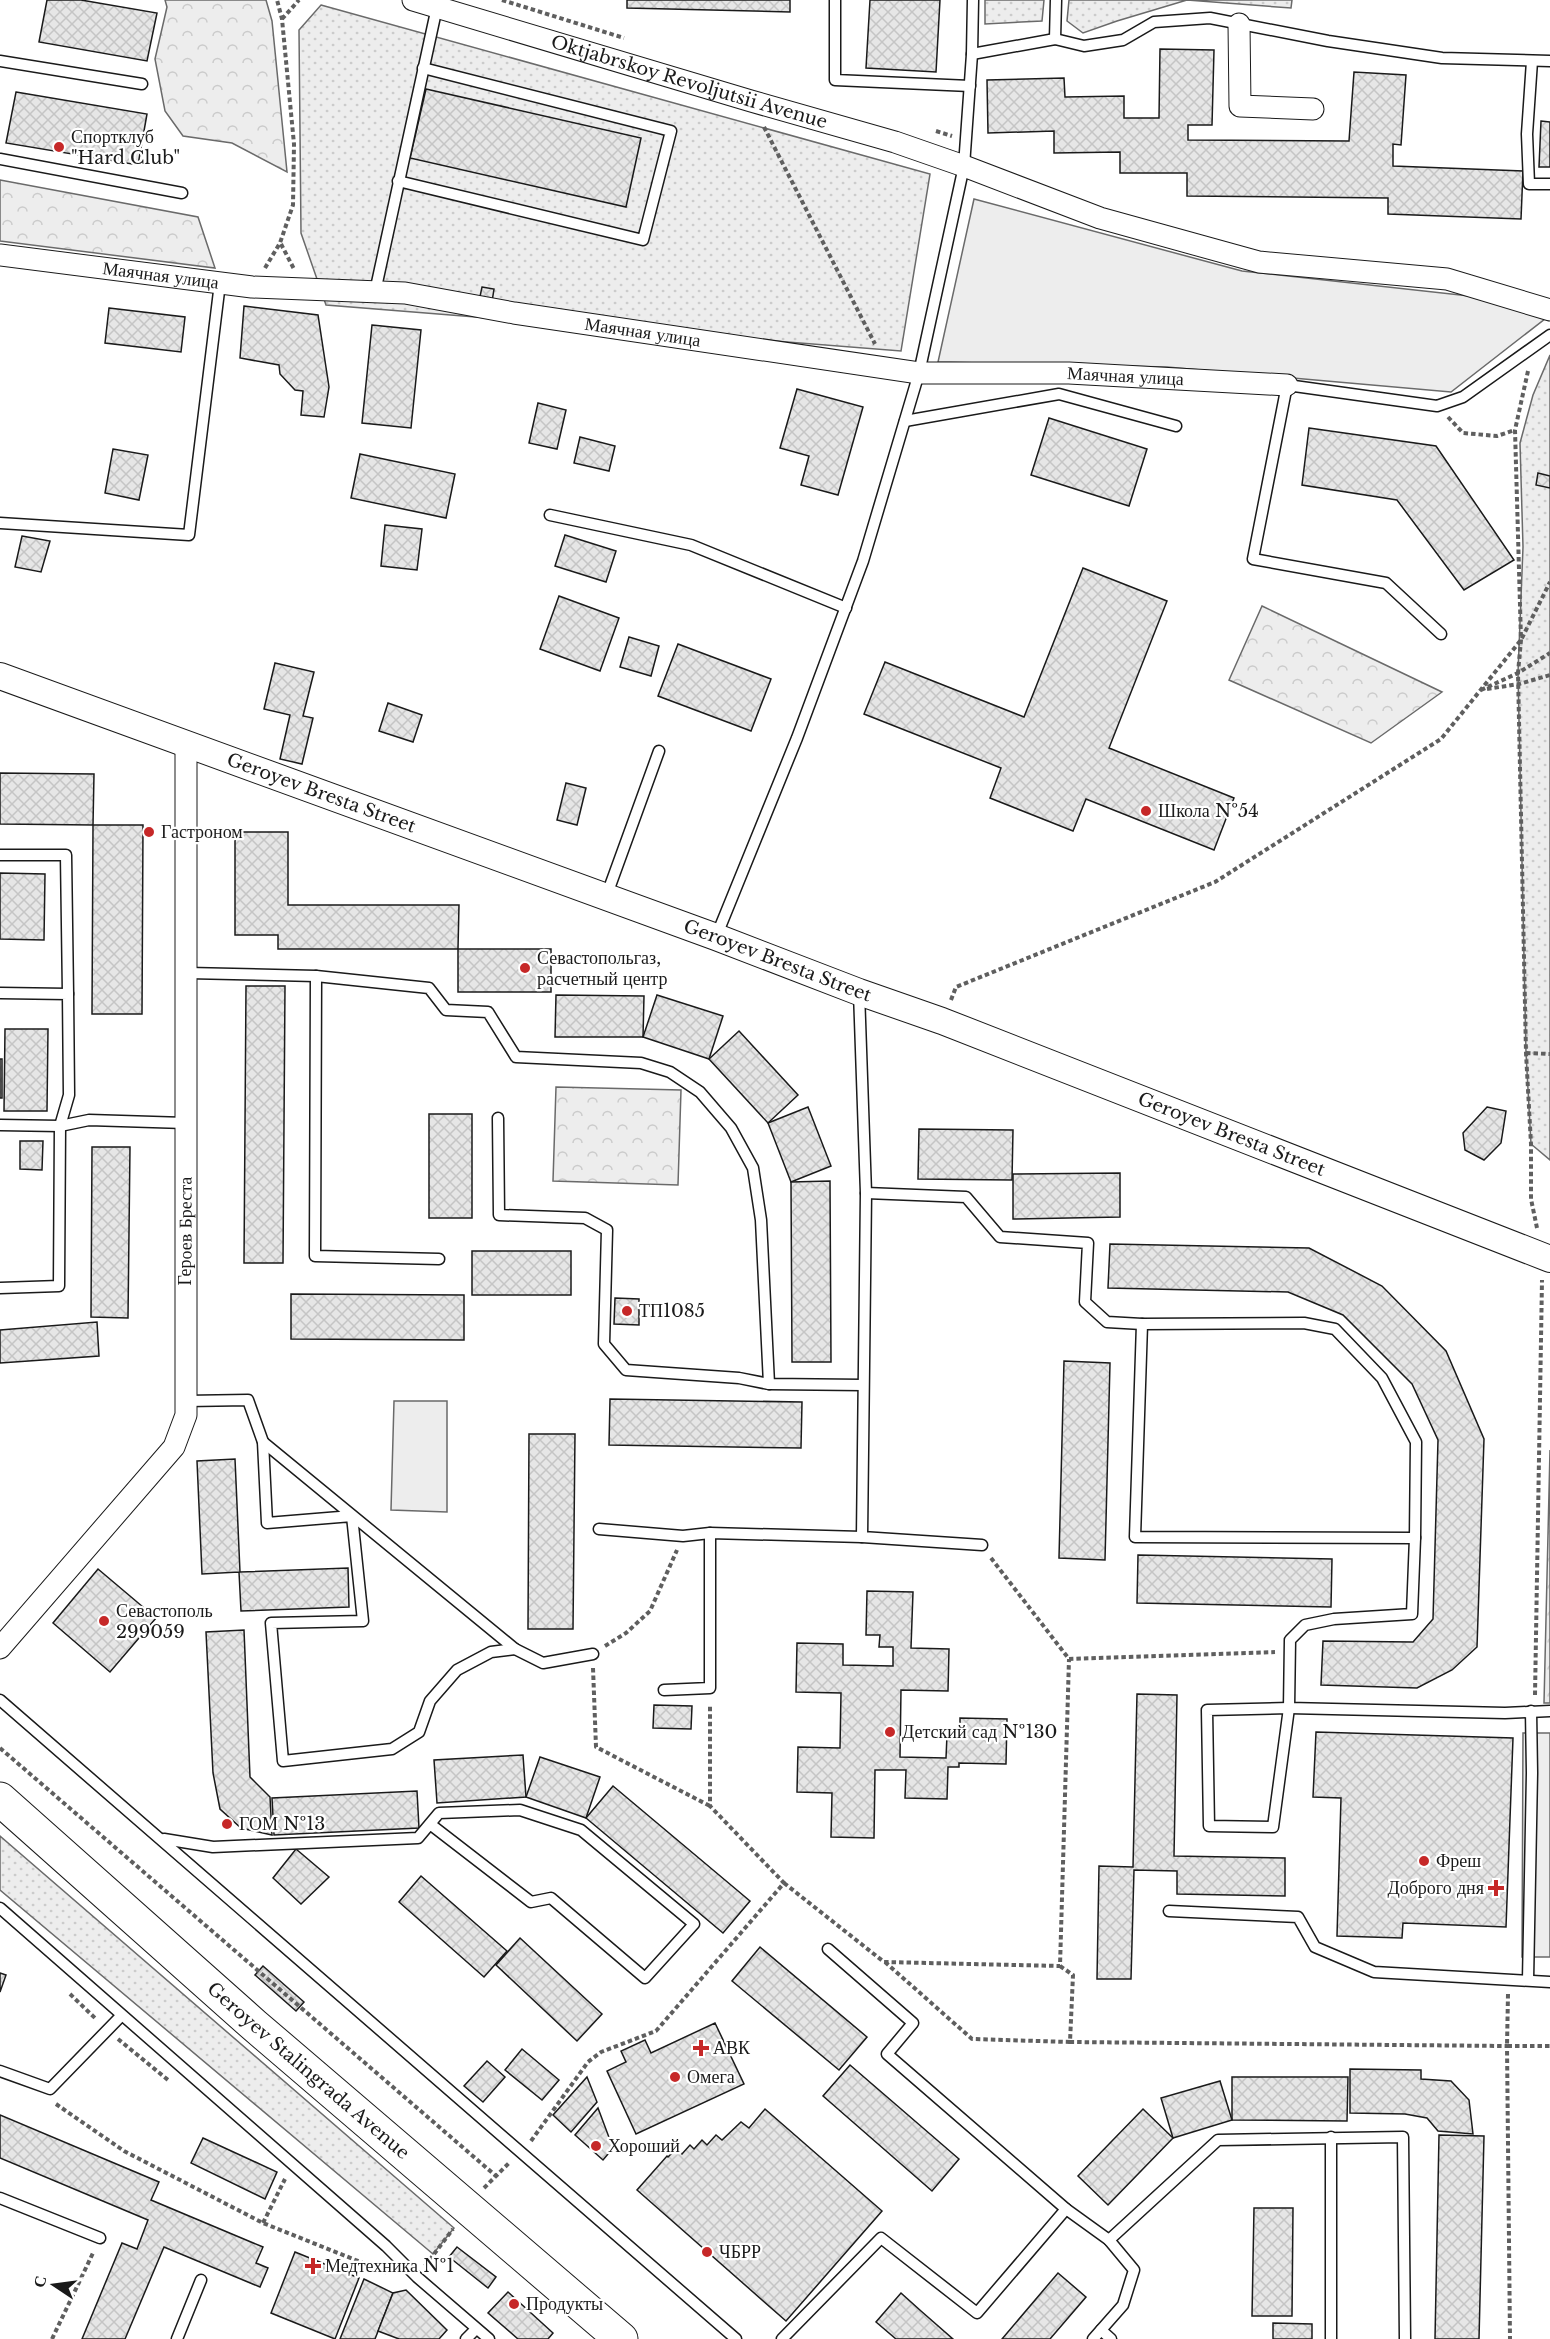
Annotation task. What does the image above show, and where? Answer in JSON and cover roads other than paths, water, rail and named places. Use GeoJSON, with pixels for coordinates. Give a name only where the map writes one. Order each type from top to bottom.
{"type":"FeatureCollection","features":[{"type":"Feature","properties":{"kind":"main road","name":"Geroyev Stalingrada Avenue"},"geometry":{"type":"LineString","coordinates":[[0,1799],[254,2025],[621,2339]]}},
{"type":"Feature","properties":{"kind":"street","name":"Oktjabrskoy Revoljutsii Avenue"},"geometry":{"type":"LineString","coordinates":[[412,0],[895,142],[1100,218],[1259,262],[1447,279],[1550,310]]}},
{"type":"Feature","properties":{"kind":"street"},"geometry":{"type":"LineString","coordinates":[[1239,24],[1240,106],[1313,109]]}},
{"type":"Feature","properties":{"kind":"street","name":"Маячная улица"},"geometry":{"type":"LineString","coordinates":[[0,255],[252,287],[405,293],[526,315],[919,373],[1069,373],[1287,385]]}},
{"type":"Feature","properties":{"kind":"street","name":"Geroyev Bresta Street"},"geometry":{"type":"LineString","coordinates":[[0,676],[942,1021],[1546,1257]]}},
{"type":"Feature","properties":{"kind":"street","name":"Героев Бреста"},"geometry":{"type":"LineString","coordinates":[[0,1648],[174,1447],[186,1415],[185,1123],[188,973],[186,745]]}},
{"type":"Feature","properties":{"kind":"lane"},"geometry":{"type":"LineString","coordinates":[[835,0],[835,80],[970,86]]}},
{"type":"Feature","properties":{"kind":"lane"},"geometry":{"type":"LineString","coordinates":[[716,937],[797,738],[846,609],[863,561],[919,373],[964,166],[972,54],[973,0]]}},
{"type":"Feature","properties":{"kind":"lane"},"geometry":{"type":"LineString","coordinates":[[1055,39],[1056,0]]}},
{"type":"Feature","properties":{"kind":"lane"},"geometry":{"type":"LineString","coordinates":[[375,292],[437,7]]}},
{"type":"Feature","properties":{"kind":"lane"},"geometry":{"type":"LineString","coordinates":[[972,54],[1055,39],[1084,46],[1123,40],[1154,22],[1210,18],[1328,41],[1442,58],[1550,62]]}},
{"type":"Feature","properties":{"kind":"lane"},"geometry":{"type":"LineString","coordinates":[[0,61],[142,84]]}},
{"type":"Feature","properties":{"kind":"lane"},"geometry":{"type":"LineString","coordinates":[[1532,61],[1527,134],[1529,184],[1550,184]]}},
{"type":"Feature","properties":{"kind":"lane"},"geometry":{"type":"LineString","coordinates":[[398,181],[643,240],[671,131],[423,68]]}},
{"type":"Feature","properties":{"kind":"lane"},"geometry":{"type":"LineString","coordinates":[[0,159],[182,193]]}},
{"type":"Feature","properties":{"kind":"lane"},"geometry":{"type":"LineString","coordinates":[[0,523],[189,535],[220,283]]}},
{"type":"Feature","properties":{"kind":"lane"},"geometry":{"type":"LineString","coordinates":[[1441,634],[1386,583],[1254,559],[1287,385],[1437,406],[1463,397],[1550,334]]}},
{"type":"Feature","properties":{"kind":"lane"},"geometry":{"type":"LineString","coordinates":[[905,421],[1059,394],[1176,426]]}},
{"type":"Feature","properties":{"kind":"lane"},"geometry":{"type":"LineString","coordinates":[[550,515],[691,545],[846,609]]}},
{"type":"Feature","properties":{"kind":"lane"},"geometry":{"type":"LineString","coordinates":[[606,897],[659,751]]}},
{"type":"Feature","properties":{"kind":"lane"},"geometry":{"type":"LineString","coordinates":[[0,855],[66,855],[69,1095],[60,1126],[59,1286],[0,1288]]}},
{"type":"Feature","properties":{"kind":"lane"},"geometry":{"type":"LineString","coordinates":[[188,973],[316,976],[429,988],[446,1010],[488,1012],[516,1057],[641,1063],[670,1072],[700,1092],[731,1128],[753,1168],[761,1220],[765,1270],[769,1384]]}},
{"type":"Feature","properties":{"kind":"lane"},"geometry":{"type":"LineString","coordinates":[[316,976],[315,1256],[438,1259]]}},
{"type":"Feature","properties":{"kind":"lane"},"geometry":{"type":"LineString","coordinates":[[859,992],[866,1193],[861,1537]]}},
{"type":"Feature","properties":{"kind":"lane"},"geometry":{"type":"LineString","coordinates":[[0,993],[68,994]]}},
{"type":"Feature","properties":{"kind":"lane"},"geometry":{"type":"LineString","coordinates":[[498,1118],[499,1215],[585,1218],[606,1230],[604,1344],[626,1370],[738,1378],[769,1384],[863,1385]]}},
{"type":"Feature","properties":{"kind":"lane"},"geometry":{"type":"LineString","coordinates":[[0,1125],[60,1126],[89,1120],[185,1123]]}},
{"type":"Feature","properties":{"kind":"lane"},"geometry":{"type":"LineString","coordinates":[[866,1193],[966,1197],[1000,1237],[1088,1243],[1084,1302],[1107,1322],[1142,1324],[1304,1323],[1335,1329],[1382,1378],[1416,1442],[1412,1614],[1334,1619],[1305,1625],[1290,1640],[1289,1708],[1273,1827],[1209,1826],[1207,1710],[1289,1708],[1505,1713],[1550,1711]]}},
{"type":"Feature","properties":{"kind":"lane"},"geometry":{"type":"LineString","coordinates":[[1142,1324],[1135,1537],[1415,1538]]}},
{"type":"Feature","properties":{"kind":"lane"},"geometry":{"type":"LineString","coordinates":[[186,1401],[248,1400],[263,1443],[267,1523],[352,1516]]}},
{"type":"Feature","properties":{"kind":"lane"},"geometry":{"type":"LineString","coordinates":[[263,1443],[514,1649],[543,1664],[593,1654]]}},
{"type":"Feature","properties":{"kind":"lane"},"geometry":{"type":"LineString","coordinates":[[352,1516],[363,1621],[271,1623],[283,1761],[392,1749],[419,1732],[430,1701],[457,1670],[491,1652],[514,1649]]}},
{"type":"Feature","properties":{"kind":"lane"},"geometry":{"type":"LineString","coordinates":[[599,1529],[683,1536],[710,1533],[861,1537],[982,1545]]}},
{"type":"Feature","properties":{"kind":"lane"},"geometry":{"type":"LineString","coordinates":[[664,1690],[710,1688],[710,1533]]}},
{"type":"Feature","properties":{"kind":"lane"},"geometry":{"type":"LineString","coordinates":[[0,1700],[736,2339]]}},
{"type":"Feature","properties":{"kind":"lane"},"geometry":{"type":"LineString","coordinates":[[1528,1980],[1533,1711]]}},
{"type":"Feature","properties":{"kind":"lane"},"geometry":{"type":"LineString","coordinates":[[161,1838],[213,1847],[418,1839],[430,1824],[439,1813],[520,1810],[581,1830],[694,1924],[645,1978],[551,1898],[531,1902],[430,1824]]}},
{"type":"Feature","properties":{"kind":"lane"},"geometry":{"type":"LineString","coordinates":[[0,1908],[489,2339]]}},
{"type":"Feature","properties":{"kind":"lane"},"geometry":{"type":"LineString","coordinates":[[1169,1911],[1298,1917],[1315,1947],[1374,1972],[1550,1982]]}},
{"type":"Feature","properties":{"kind":"lane"},"geometry":{"type":"LineString","coordinates":[[828,1949],[913,2022],[887,2055],[1066,2209],[1108,2240],[1134,2270],[1124,2305],[1097,2335],[1111,2339]]}},
{"type":"Feature","properties":{"kind":"lane"},"geometry":{"type":"LineString","coordinates":[[0,2072],[50,2089],[121,2016]]}},
{"type":"Feature","properties":{"kind":"lane"},"geometry":{"type":"LineString","coordinates":[[1331,2137],[1331,2339]]}},
{"type":"Feature","properties":{"kind":"lane"},"geometry":{"type":"LineString","coordinates":[[1108,2240],[1218,2140],[1403,2137],[1405,2339]]}},
{"type":"Feature","properties":{"kind":"lane"},"geometry":{"type":"LineString","coordinates":[[0,2198],[100,2238]]}},
{"type":"Feature","properties":{"kind":"lane"},"geometry":{"type":"LineString","coordinates":[[782,2339],[881,2238],[977,2313],[1066,2209]]}},
{"type":"Feature","properties":{"kind":"lane"},"geometry":{"type":"LineString","coordinates":[[177,2339],[201,2280]]}},
{"type":"Feature","properties":{"kind":"lane"},"geometry":{"type":"LineString","coordinates":[[466,2339],[476,2329]]}},
{"type":"Feature","properties":{"kind":"place","name":"Спортклуб \"Hard Club\""},"geometry":{"type":"Point","coordinates":[59,147]}},
{"type":"Feature","properties":{"kind":"place","name":"Школа №54"},"geometry":{"type":"Point","coordinates":[1146,811]}},
{"type":"Feature","properties":{"kind":"place","name":"Гастроном"},"geometry":{"type":"Point","coordinates":[149,832]}},
{"type":"Feature","properties":{"kind":"place","name":"Севастопольгаз, расчетный центр"},"geometry":{"type":"Point","coordinates":[525,968]}},
{"type":"Feature","properties":{"kind":"place","name":"ТП1085"},"geometry":{"type":"Point","coordinates":[627,1311]}},
{"type":"Feature","properties":{"kind":"place","name":"Севастополь 299059"},"geometry":{"type":"Point","coordinates":[104,1621]}},
{"type":"Feature","properties":{"kind":"place","name":"Детский сад №130"},"geometry":{"type":"Point","coordinates":[890,1732]}},
{"type":"Feature","properties":{"kind":"place","name":"ГОМ №13"},"geometry":{"type":"Point","coordinates":[227,1824]}},
{"type":"Feature","properties":{"kind":"place","name":"Фреш"},"geometry":{"type":"Point","coordinates":[1424,1861]}},
{"type":"Feature","properties":{"kind":"place","name":"Доброго дня"},"geometry":{"type":"Point","coordinates":[1496,1888]}},
{"type":"Feature","properties":{"kind":"place","name":"АВК"},"geometry":{"type":"Point","coordinates":[701,2048]}},
{"type":"Feature","properties":{"kind":"place","name":"Омега"},"geometry":{"type":"Point","coordinates":[675,2077]}},
{"type":"Feature","properties":{"kind":"place","name":"Хороший"},"geometry":{"type":"Point","coordinates":[596,2146]}},
{"type":"Feature","properties":{"kind":"place","name":"ЧБРР"},"geometry":{"type":"Point","coordinates":[707,2252]}},
{"type":"Feature","properties":{"kind":"place","name":"Медтехника №1"},"geometry":{"type":"Point","coordinates":[313,2266]}},
{"type":"Feature","properties":{"kind":"place","name":"Продукты"},"geometry":{"type":"Point","coordinates":[514,2304]}}]}
